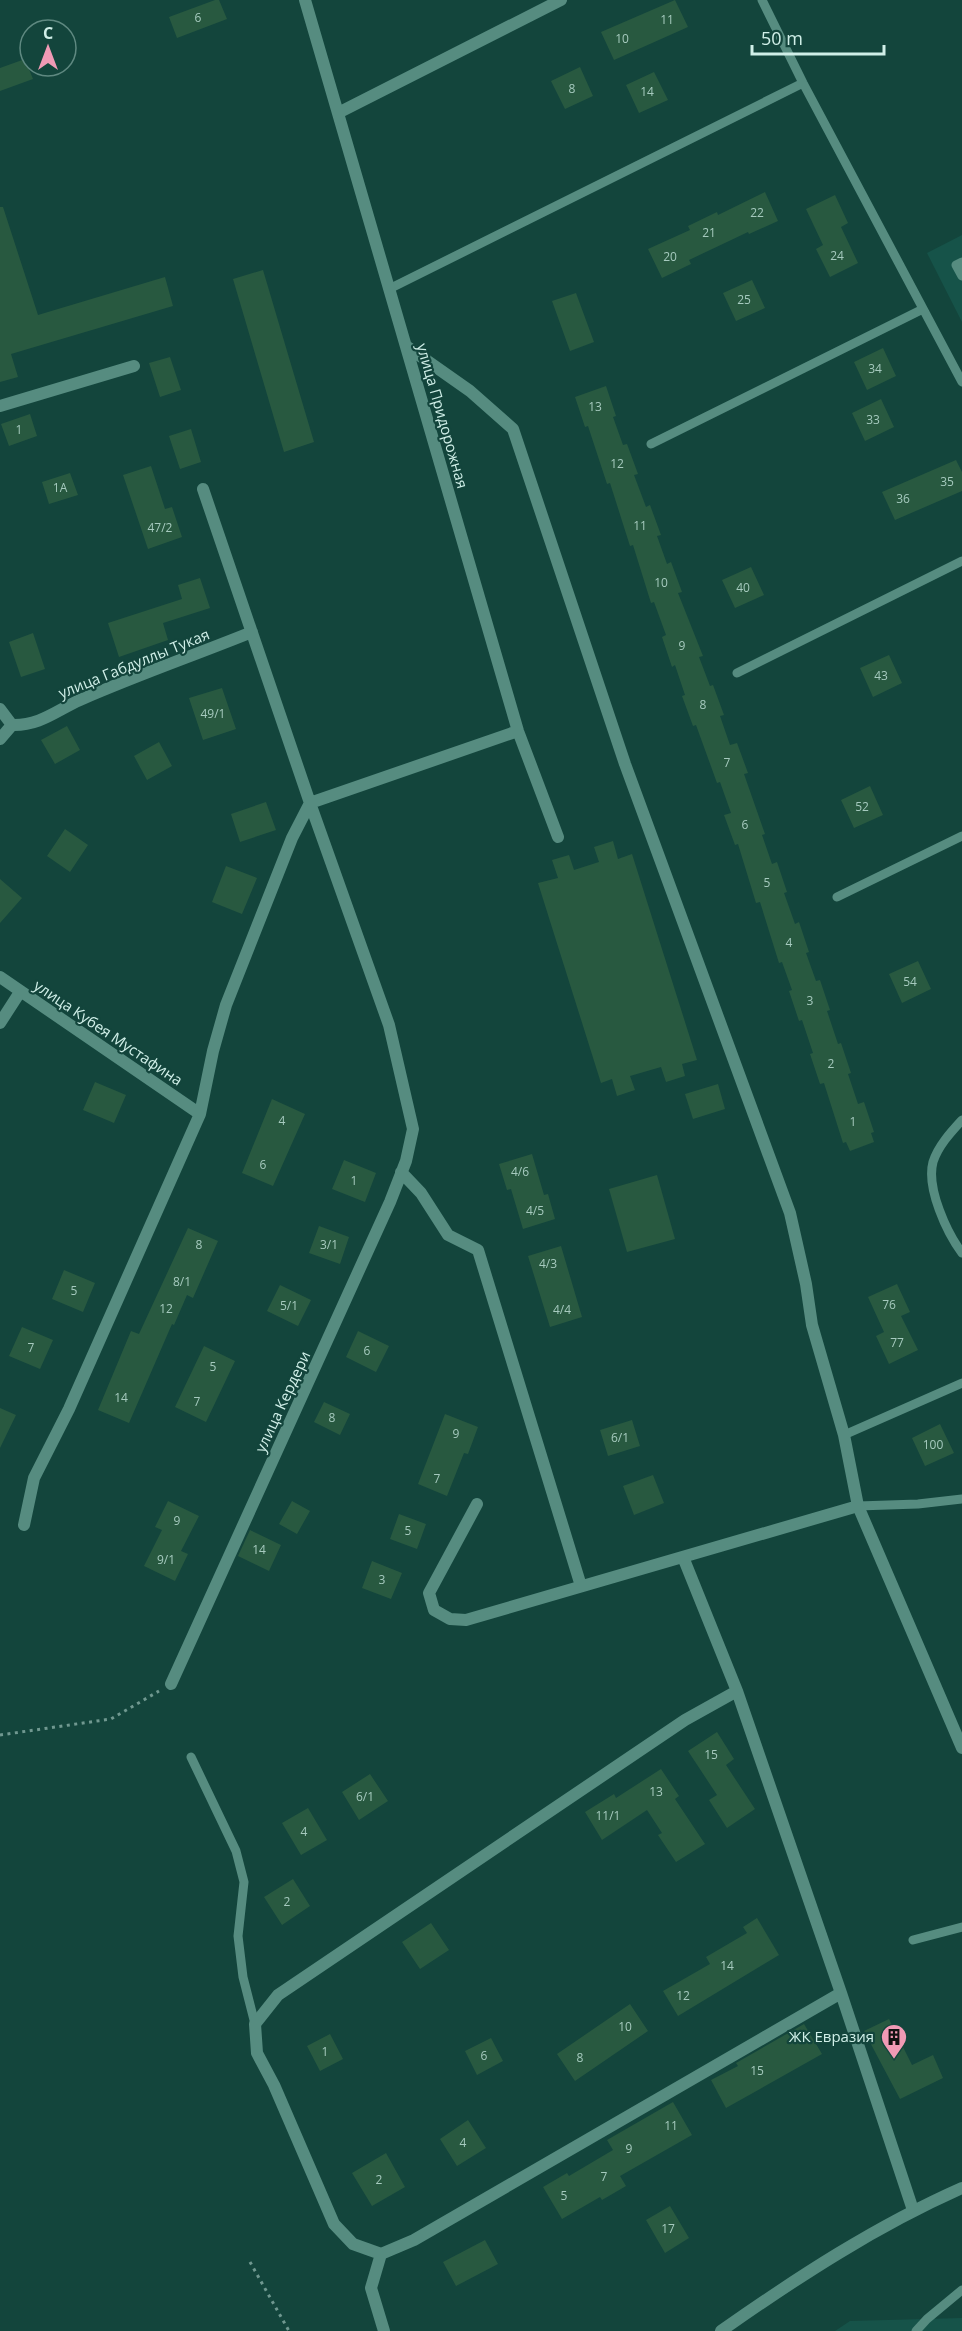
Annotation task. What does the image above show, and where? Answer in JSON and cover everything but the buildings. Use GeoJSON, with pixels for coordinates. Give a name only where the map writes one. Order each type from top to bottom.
{"type":"FeatureCollection","features":[{"type":"Feature","properties":{"kind":"street","name":"улица Придорожная"},"geometry":{"type":"LineString","coordinates":[[305,0],[518,731],[558,837]]}},
{"type":"Feature","properties":{"kind":"street"},"geometry":{"type":"LineString","coordinates":[[338,112],[561,0]]}},
{"type":"Feature","properties":{"kind":"street"},"geometry":{"type":"LineString","coordinates":[[406,346],[470,391],[513,429],[625,764],[790,1213],[806,1284],[812,1325],[844,1435],[858,1506],[962,1748]]}},
{"type":"Feature","properties":{"kind":"street"},"geometry":{"type":"LineString","coordinates":[[0,406],[134,366]]}},
{"type":"Feature","properties":{"kind":"street"},"geometry":{"type":"LineString","coordinates":[[203,489],[310,803]]}},
{"type":"Feature","properties":{"kind":"street","name":"улица Габдуллы Тукая"},"geometry":{"type":"LineString","coordinates":[[12,725],[42,721],[79,700],[252,632]]}},
{"type":"Feature","properties":{"kind":"street"},"geometry":{"type":"LineString","coordinates":[[0,709],[12,725],[0,739]]}},
{"type":"Feature","properties":{"kind":"street"},"geometry":{"type":"LineString","coordinates":[[24,1525],[34,1478],[69,1409],[200,1114],[213,1051],[226,1005],[292,838],[310,803],[518,731]]}},
{"type":"Feature","properties":{"kind":"street","name":"улица Кердери"},"geometry":{"type":"LineString","coordinates":[[171,1684],[390,1202],[402,1172],[413,1129],[389,1025],[310,803]]}},
{"type":"Feature","properties":{"kind":"street","name":"улица Кубея Мустафина"},"geometry":{"type":"LineString","coordinates":[[0,977],[200,1114]]}},
{"type":"Feature","properties":{"kind":"street"},"geometry":{"type":"LineString","coordinates":[[0,1023],[20,992]]}},
{"type":"Feature","properties":{"kind":"street"},"geometry":{"type":"LineString","coordinates":[[402,1172],[421,1193],[448,1235],[478,1250],[581,1586]]}},
{"type":"Feature","properties":{"kind":"street"},"geometry":{"type":"LineString","coordinates":[[477,1504],[429,1593],[434,1610],[450,1619],[466,1620],[858,1506]]}},
{"type":"Feature","properties":{"kind":"street"},"geometry":{"type":"LineString","coordinates":[[683,1557],[736,1691],[842,1993],[913,2210]]}},
{"type":"Feature","properties":{"kind":"street"},"geometry":{"type":"LineString","coordinates":[[736,1691],[685,1720],[278,1995],[255,2024],[257,2053],[274,2085],[334,2224],[353,2244],[381,2254],[414,2240],[842,1993]]}},
{"type":"Feature","properties":{"kind":"street"},"geometry":{"type":"LineString","coordinates":[[721,2331],[776,2292],[873,2231],[962,2188]]}},
{"type":"Feature","properties":{"kind":"street"},"geometry":{"type":"LineString","coordinates":[[381,2254],[371,2288],[384,2331]]}},
{"type":"Feature","properties":{"kind":"lane"},"geometry":{"type":"LineString","coordinates":[[762,0],[803,83],[962,382]]}},
{"type":"Feature","properties":{"kind":"lane"},"geometry":{"type":"LineString","coordinates":[[389,289],[803,83]]}},
{"type":"Feature","properties":{"kind":"lane"},"geometry":{"type":"LineString","coordinates":[[962,262],[956,265],[962,276]]}},
{"type":"Feature","properties":{"kind":"lane"},"geometry":{"type":"LineString","coordinates":[[651,444],[923,309]]}},
{"type":"Feature","properties":{"kind":"lane"},"geometry":{"type":"LineString","coordinates":[[736,673],[962,561]]}},
{"type":"Feature","properties":{"kind":"lane"},"geometry":{"type":"LineString","coordinates":[[837,897],[962,836]]}},
{"type":"Feature","properties":{"kind":"lane"},"geometry":{"type":"LineString","coordinates":[[962,1120],[948,1136],[933,1163],[933,1189],[948,1231],[962,1253]]}},
{"type":"Feature","properties":{"kind":"lane"},"geometry":{"type":"LineString","coordinates":[[844,1435],[962,1383]]}},
{"type":"Feature","properties":{"kind":"lane"},"geometry":{"type":"LineString","coordinates":[[858,1506],[918,1504],[962,1499]]}},
{"type":"Feature","properties":{"kind":"lane"},"geometry":{"type":"LineString","coordinates":[[191,1757],[236,1851],[244,1882],[238,1935],[243,1977],[255,2024]]}},
{"type":"Feature","properties":{"kind":"lane"},"geometry":{"type":"LineString","coordinates":[[913,1940],[962,1927]]}},
{"type":"Feature","properties":{"kind":"lane"},"geometry":{"type":"LineString","coordinates":[[916,2331],[962,2290]]}},
{"type":"Feature","properties":{"kind":"path"},"geometry":{"type":"LineString","coordinates":[[0,1735],[111,1719],[171,1684]]}},
{"type":"Feature","properties":{"kind":"path"},"geometry":{"type":"LineString","coordinates":[[250,2262],[289,2331]]}},
{"type":"Feature","properties":{"kind":"shaded area"},"geometry":{"type":"Polygon","coordinates":[[[962,235],[962,322],[927,253],[962,235]]]}},
{"type":"Feature","properties":{"kind":"shaded area"},"geometry":{"type":"Polygon","coordinates":[[[962,2318],[962,2331],[835,2331],[850,2321],[962,2318]]]}},
{"type":"Feature","properties":{"kind":"place","name":"ЖК Евразия"},"geometry":{"type":"Point","coordinates":[894,2060]}}]}
